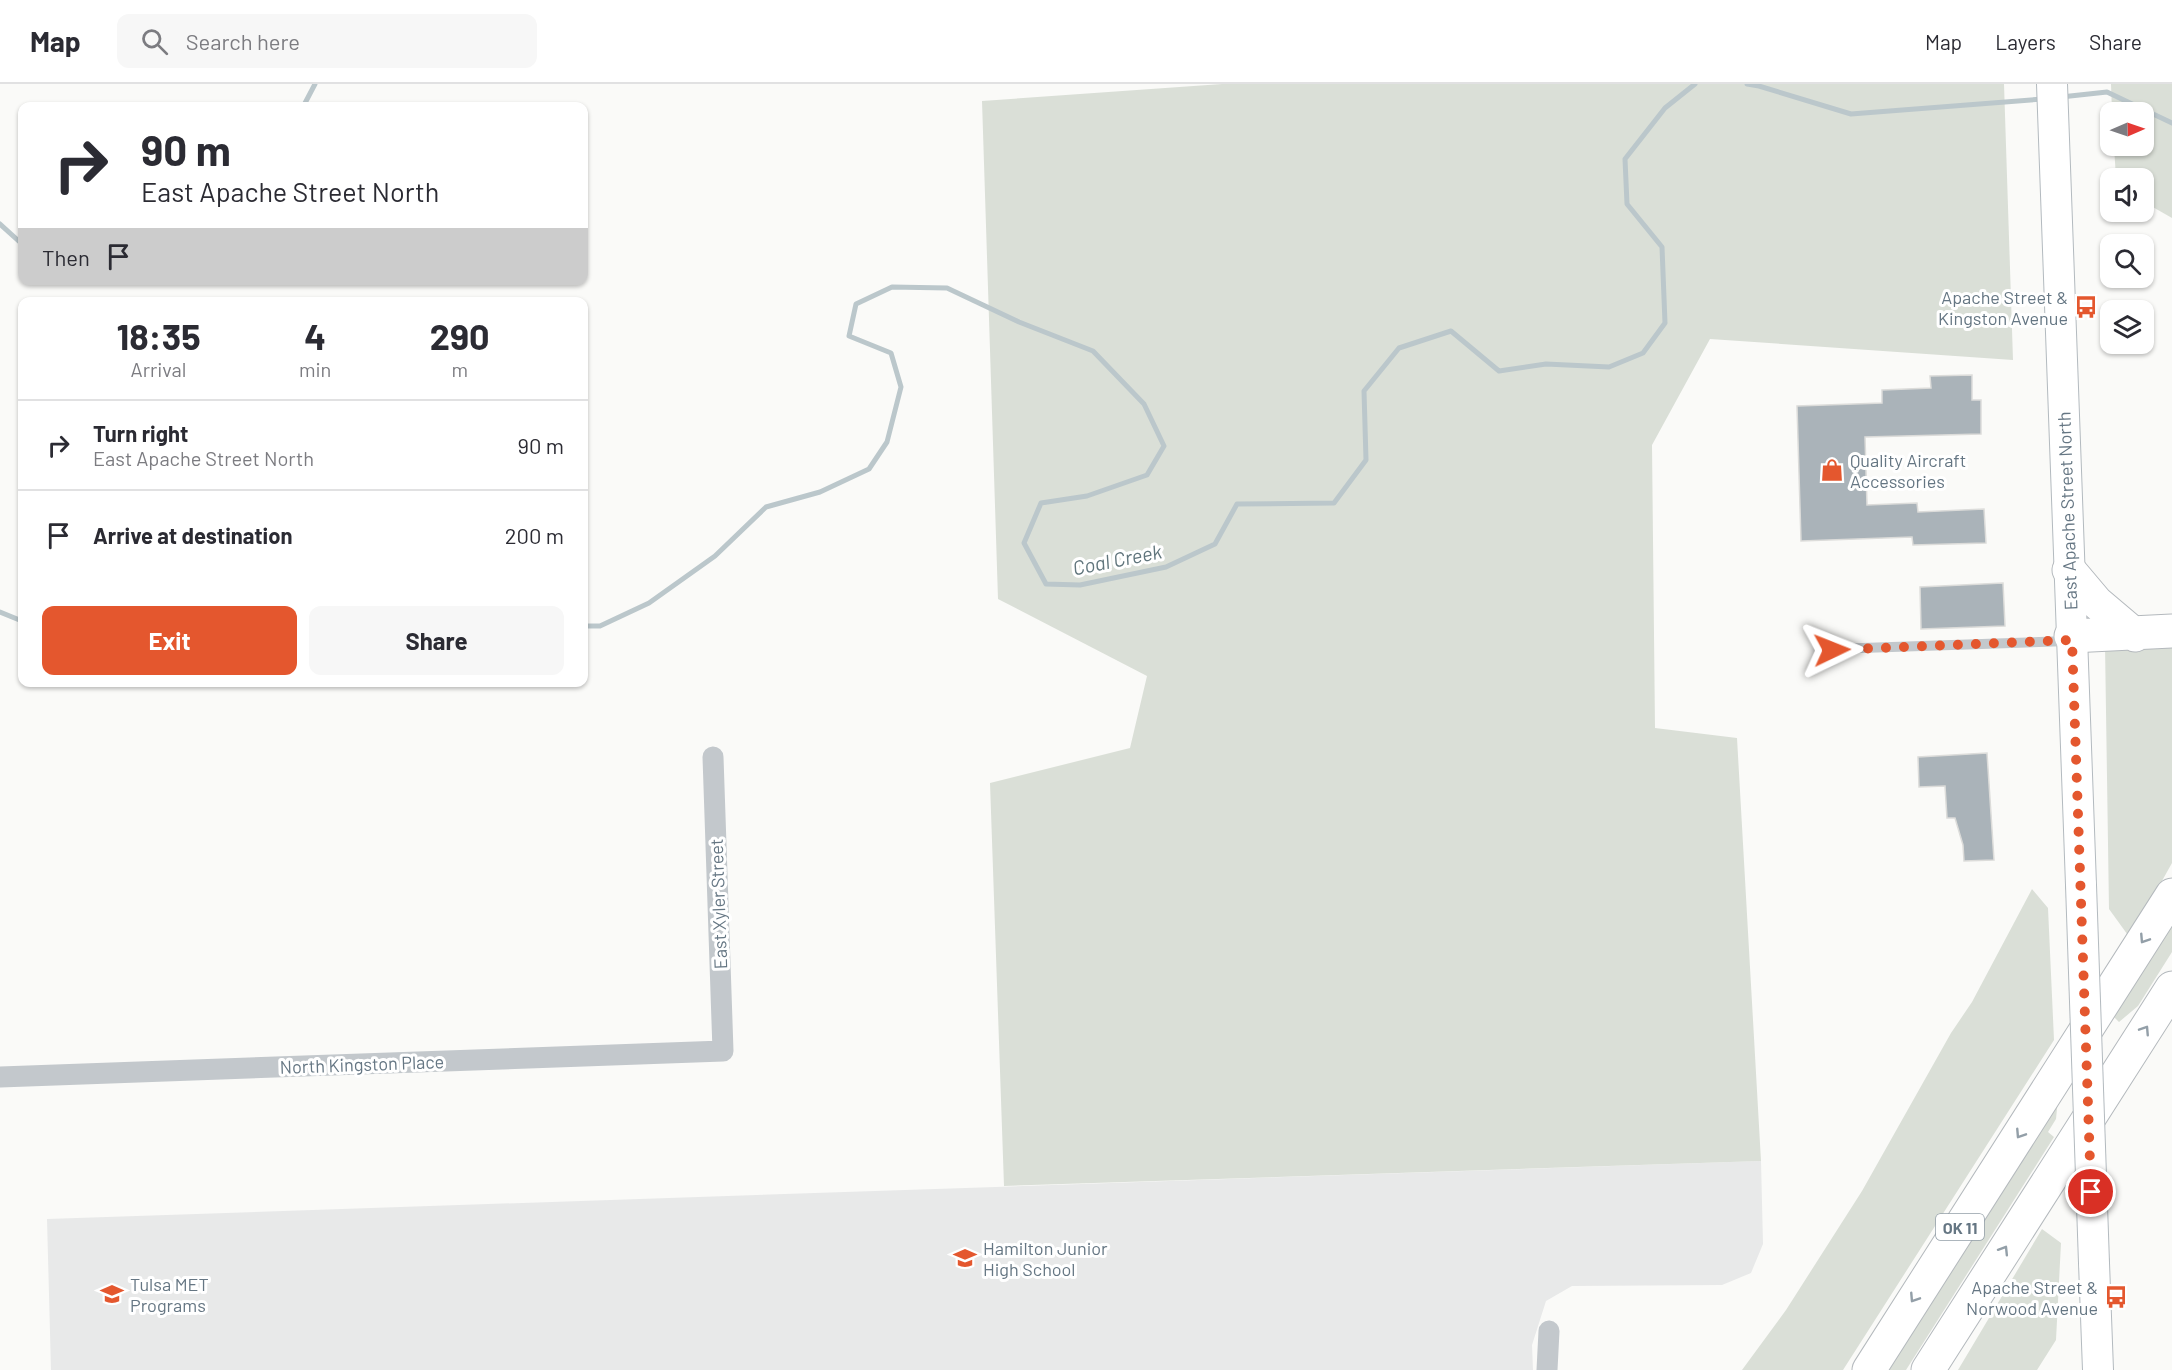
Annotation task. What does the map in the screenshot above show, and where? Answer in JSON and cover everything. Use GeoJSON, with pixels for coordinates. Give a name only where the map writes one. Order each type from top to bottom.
{"type":"FeatureCollection","features":[{"type":"Feature","properties":{"kind":"highway"},"geometry":{"type":"LineString","coordinates":[[2069,570],[2096,602],[2135,634]]}},
{"type":"Feature","properties":{"kind":"highway"},"geometry":{"type":"LineString","coordinates":[[2072,638],[2172,631]]}},
{"type":"Feature","properties":{"kind":"highway","name":"OK 11"},"geometry":{"type":"LineString","coordinates":[[1869,1370],[2172,895]]}},
{"type":"Feature","properties":{"kind":"highway","name":"OK 11"},"geometry":{"type":"LineString","coordinates":[[1928,1370],[2172,988]]}},
{"type":"Feature","properties":{"kind":"main road","name":"East Apache Street North"},"geometry":{"type":"LineString","coordinates":[[2052,84],[2098,1370]]}},
{"type":"Feature","properties":{"kind":"street","name":"East Xyler Street"},"geometry":{"type":"LineString","coordinates":[[713,757],[723,1051]]}},
{"type":"Feature","properties":{"kind":"street","name":"North Kingston Place"},"geometry":{"type":"LineString","coordinates":[[0,1077],[723,1051]]}},
{"type":"Feature","properties":{"kind":"street"},"geometry":{"type":"LineString","coordinates":[[1547,1370],[1549,1331]]}},
{"type":"Feature","properties":{"kind":"lane"},"geometry":{"type":"LineString","coordinates":[[1832,650],[2072,638]]}},
{"type":"Feature","properties":{"kind":"shaded area"},"geometry":{"type":"Polygon","coordinates":[[[1222,84],[2004,84],[2013,360],[1710,339],[1652,445],[1655,728],[1737,738],[1761,1161],[1004,1186],[990,783],[1130,748],[1147,676],[998,599],[982,101],[1222,84]]]}},
{"type":"Feature","properties":{"kind":"shaded area"},"geometry":{"type":"Polygon","coordinates":[[[2111,84],[2172,84],[2172,218],[2154,208],[2154,168],[2115,168],[2115,156],[2154,156],[2154,102],[2112,102],[2111,84]]]}},
{"type":"Feature","properties":{"kind":"shaded area"},"geometry":{"type":"Polygon","coordinates":[[[2105,645],[2172,645],[2172,863],[2130,938],[2109,909],[2105,645]]]}},
{"type":"Feature","properties":{"kind":"shaded area"},"geometry":{"type":"Polygon","coordinates":[[[2032,889],[2048,908],[2054,1040],[1843,1370],[1742,1370],[1786,1310],[1862,1191],[1951,1033],[1972,1002],[2032,889]]]}},
{"type":"Feature","properties":{"kind":"shaded area"},"geometry":{"type":"Polygon","coordinates":[[[2172,918],[2172,952],[2138,1006],[2119,1022],[2110,1013],[2172,918]]]}},
{"type":"Feature","properties":{"kind":"shaded area"},"geometry":{"type":"Polygon","coordinates":[[[2058,1099],[2056,1119],[2048,1132],[2054,1137],[1906,1370],[1884,1370],[2058,1099]]]}},
{"type":"Feature","properties":{"kind":"shaded area","name":"Hamilton Junior High School"},"geometry":{"type":"Polygon","coordinates":[[[1761,1161],[1763,1244],[1751,1273],[1722,1285],[1572,1286],[1546,1301],[1532,1345],[1533,1370],[51,1370],[47,1219],[1761,1161]]]}},
{"type":"Feature","properties":{"kind":"shaded area"},"geometry":{"type":"Polygon","coordinates":[[[2042,1229],[2061,1243],[2056,1340],[2037,1370],[1958,1370],[2042,1229]]]}},
{"type":"Feature","properties":{"kind":"building","name":"Quality Aircraft Accessories"},"geometry":{"type":"Polygon","coordinates":[[[1972,375],[1972,400],[1981,400],[1981,434],[1865,437],[1867,505],[1917,503],[1918,512],[1984,509],[1986,543],[1913,545],[1912,537],[1801,541],[1797,406],[1882,403],[1882,390],[1931,388],[1930,376],[1972,375]]]}},
{"type":"Feature","properties":{"kind":"building"},"geometry":{"type":"Polygon","coordinates":[[[2003,583],[2005,626],[1921,629],[1920,587],[2003,583]]]}},
{"type":"Feature","properties":{"kind":"building"},"geometry":{"type":"Polygon","coordinates":[[[1987,753],[1994,860],[1964,861],[1963,845],[1955,818],[1947,818],[1945,786],[1919,787],[1918,757],[1987,753]]]}},
{"type":"Feature","properties":{"kind":"waterway","name":"Coal Creek"},"geometry":{"type":"LineString","coordinates":[[306,102],[315,84]]}},
{"type":"Feature","properties":{"kind":"waterway","name":"Coal Creek"},"geometry":{"type":"LineString","coordinates":[[588,626],[600,626],[649,603],[715,556],[766,507],[820,492],[869,469],[887,442],[901,387],[891,353],[849,336],[856,304],[892,287],[947,288],[1019,322],[1093,351],[1144,404],[1164,446],[1147,475],[1087,496],[1041,503],[1024,543],[1046,584],[1080,585],[1166,567],[1215,544],[1237,504],[1334,503],[1366,460],[1364,391],[1399,348],[1451,331],[1499,371],[1546,364],[1609,367],[1643,353],[1665,323],[1662,247],[1627,204],[1625,159],[1665,108],[1695,84]]}},
{"type":"Feature","properties":{"kind":"waterway","name":"Coal Creek"},"geometry":{"type":"LineString","coordinates":[[1747,84],[1851,114],[2043,99]]}},
{"type":"Feature","properties":{"kind":"waterway","name":"Coal Creek"},"geometry":{"type":"LineString","coordinates":[[2061,97],[2107,92],[2172,123]]}},
{"type":"Feature","properties":{"kind":"waterway","name":"Coal Creek"},"geometry":{"type":"LineString","coordinates":[[0,224],[18,240]]}},
{"type":"Feature","properties":{"kind":"waterway","name":"Coal Creek"},"geometry":{"type":"LineString","coordinates":[[0,612],[18,619]]}},
{"type":"Feature","properties":{"kind":"place","name":"Apache Street & Kingston Avenue"},"geometry":{"type":"Point","coordinates":[2086,307]}},
{"type":"Feature","properties":{"kind":"place","name":"Quality Aircraft Accessories"},"geometry":{"type":"Point","coordinates":[1832,470]}},
{"type":"Feature","properties":{"kind":"place","name":"Hamilton Junior High School"},"geometry":{"type":"Point","coordinates":[965,1258]}},
{"type":"Feature","properties":{"kind":"place","name":"Tulsa MET Programs"},"geometry":{"type":"Point","coordinates":[112,1294]}},
{"type":"Feature","properties":{"kind":"place","name":"Apache Street & Norwood Avenue"},"geometry":{"type":"Point","coordinates":[2116,1297]}},
{"type":"Feature","properties":{"kind":"route"},"geometry":{"type":"LineString","coordinates":[[1832,650],[2072,640],[2091,1192]]}}]}
